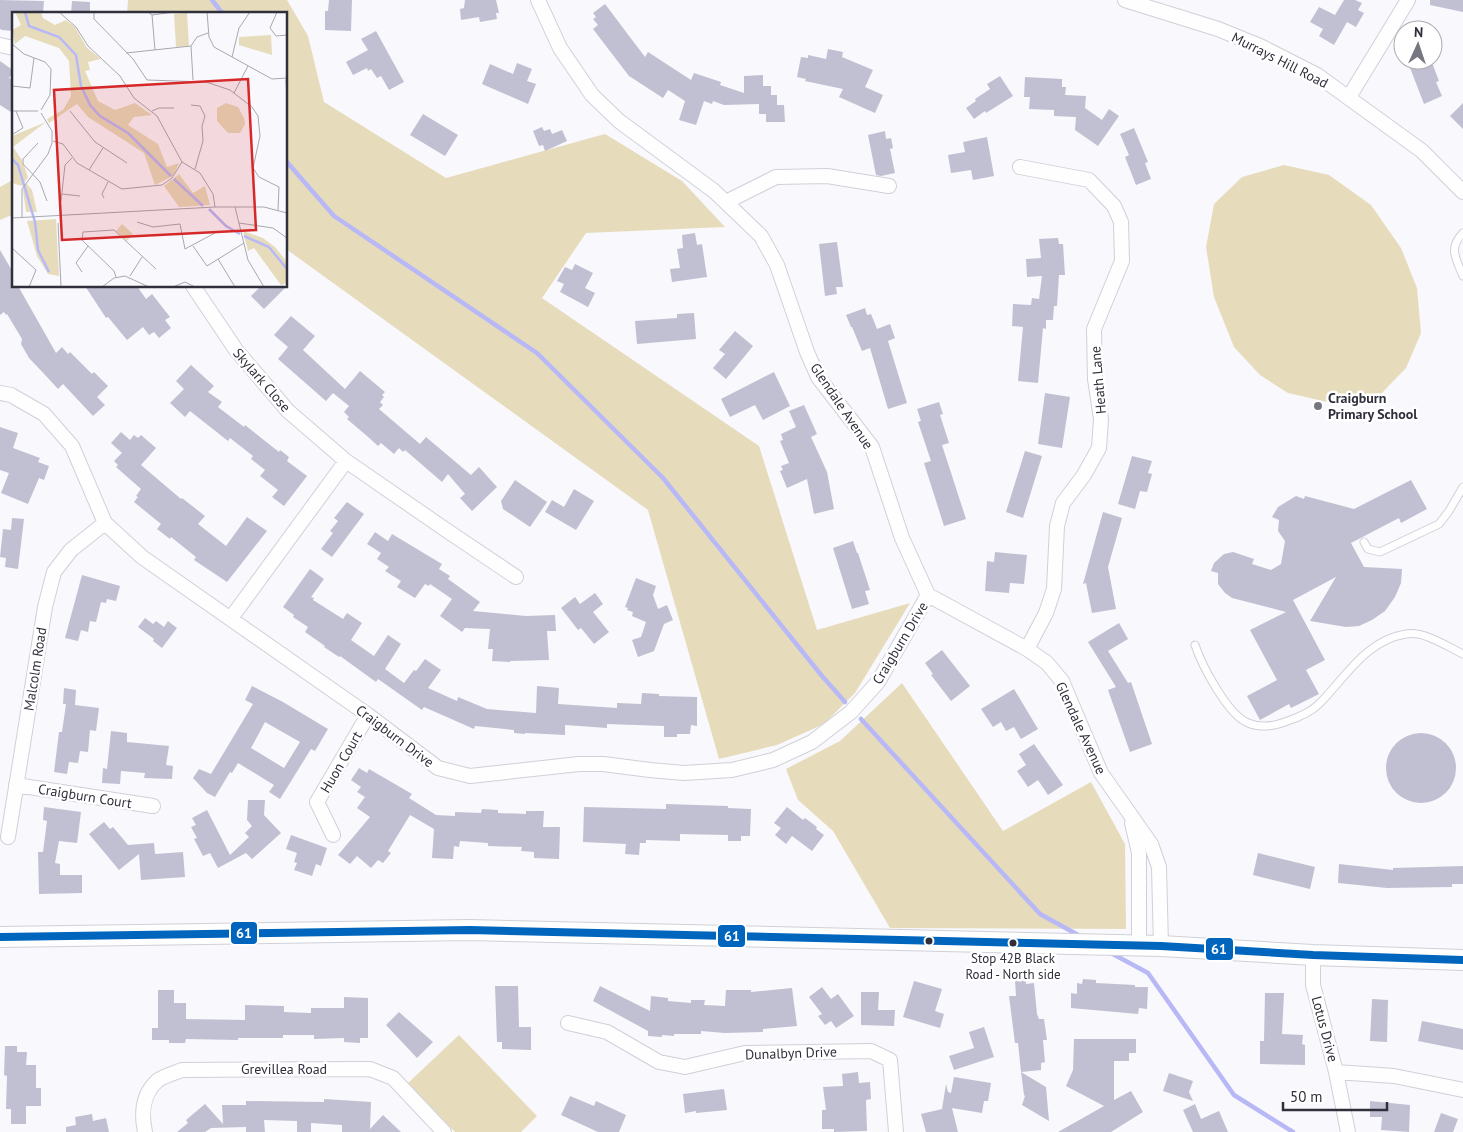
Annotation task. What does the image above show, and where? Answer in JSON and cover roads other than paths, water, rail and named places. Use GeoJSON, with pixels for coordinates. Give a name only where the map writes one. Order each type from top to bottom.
{"type":"FeatureCollection","features":[{"type":"Feature","properties":{"kind":"main road"},"geometry":{"type":"LineString","coordinates":[[0,937],[470,930],[1161,946],[1313,955],[1463,960]]}},
{"type":"Feature","properties":{"kind":"street","name":"Glendale Avenue"},"geometry":{"type":"LineString","coordinates":[[538,0],[560,48],[592,95],[619,121],[714,190],[761,236],[777,265],[807,352],[818,376],[872,447],[902,538],[928,595],[1027,649],[1047,664],[1062,681],[1101,773],[1151,844],[1159,867],[1161,946]]}},
{"type":"Feature","properties":{"kind":"street","name":"Murrays Hill Road"},"geometry":{"type":"LineString","coordinates":[[1125,0],[1218,29],[1260,46],[1317,75],[1422,151],[1463,192]]}},
{"type":"Feature","properties":{"kind":"street"},"geometry":{"type":"LineString","coordinates":[[1349,97],[1408,0]]}},
{"type":"Feature","properties":{"kind":"street","name":"Heath Lane"},"geometry":{"type":"LineString","coordinates":[[1020,167],[1089,180],[1096,186],[1114,206],[1121,222],[1122,261],[1094,329],[1095,379],[1101,419],[1099,448],[1084,475],[1063,503],[1057,526],[1054,589],[1046,613],[1027,649]]}},
{"type":"Feature","properties":{"kind":"street"},"geometry":{"type":"LineString","coordinates":[[726,202],[776,177],[827,176],[889,186]]}},
{"type":"Feature","properties":{"kind":"street","name":"Skylark Close"},"geometry":{"type":"LineString","coordinates":[[194,288],[236,350],[288,410],[346,461],[516,577]]}},
{"type":"Feature","properties":{"kind":"street","name":"Craigburn Drive"},"geometry":{"type":"LineString","coordinates":[[0,393],[11,395],[44,414],[72,446],[105,523],[142,557],[368,715],[438,768],[470,776],[579,764],[603,764],[684,773],[732,770],[773,760],[812,742],[851,712],[878,682],[928,595]]}},
{"type":"Feature","properties":{"kind":"street"},"geometry":{"type":"LineString","coordinates":[[231,618],[346,461]]}},
{"type":"Feature","properties":{"kind":"street","name":"Malcolm Road"},"geometry":{"type":"LineString","coordinates":[[8,837],[45,607],[54,572],[71,550],[105,523]]}},
{"type":"Feature","properties":{"kind":"street","name":"Huon Court"},"geometry":{"type":"LineString","coordinates":[[333,835],[317,802],[368,715]]}},
{"type":"Feature","properties":{"kind":"street","name":"Craigburn Court"},"geometry":{"type":"LineString","coordinates":[[16,785],[153,806]]}},
{"type":"Feature","properties":{"kind":"street","name":"Glendale Avenue"},"geometry":{"type":"LineString","coordinates":[[1130,815],[1139,852],[1139,946]]}},
{"type":"Feature","properties":{"kind":"street","name":"Lotus Drive"},"geometry":{"type":"LineString","coordinates":[[1313,955],[1313,986],[1336,1072],[1348,1132]]}},
{"type":"Feature","properties":{"kind":"street","name":"Dunalbyn Drive"},"geometry":{"type":"LineString","coordinates":[[568,1023],[608,1032],[659,1062],[685,1067],[745,1053],[871,1051],[890,1060],[896,1132]]}},
{"type":"Feature","properties":{"kind":"street","name":"Grevillea Road"},"geometry":{"type":"LineString","coordinates":[[145,1132],[142,1106],[144,1098],[158,1080],[182,1070],[370,1069],[393,1078],[444,1132]]}},
{"type":"Feature","properties":{"kind":"street"},"geometry":{"type":"LineString","coordinates":[[1336,1072],[1394,1076],[1463,1090]]}},
{"type":"Feature","properties":{"kind":"lane"},"geometry":{"type":"LineString","coordinates":[[1463,233],[1454,244],[1455,258],[1463,276]]}},
{"type":"Feature","properties":{"kind":"lane"},"geometry":{"type":"LineString","coordinates":[[1364,542],[1368,549],[1380,552],[1438,524],[1449,511],[1463,487]]}},
{"type":"Feature","properties":{"kind":"lane"},"geometry":{"type":"LineString","coordinates":[[1195,645],[1213,683],[1236,714],[1248,723],[1272,726],[1300,718],[1318,706],[1368,651],[1385,640],[1407,634],[1425,636],[1463,654]]}},
{"type":"Feature","properties":{"kind":"waterway"},"geometry":{"type":"LineString","coordinates":[[212,0],[221,12]]}},
{"type":"Feature","properties":{"kind":"waterway"},"geometry":{"type":"LineString","coordinates":[[288,163],[334,216],[537,353],[663,478],[845,702]]}},
{"type":"Feature","properties":{"kind":"waterway"},"geometry":{"type":"LineString","coordinates":[[861,719],[1040,914],[1080,936]]}},
{"type":"Feature","properties":{"kind":"waterway"},"geometry":{"type":"LineString","coordinates":[[1111,953],[1148,973],[1234,1095],[1293,1132]]}},
{"type":"Feature","properties":{"kind":"place","name":"Craigburn Primary School"},"geometry":{"type":"Point","coordinates":[1318,406]}},
{"type":"Feature","properties":{"kind":"place","name":"Stop 42B Black Road - North side"},"geometry":{"type":"Point","coordinates":[1013,943]}}]}
